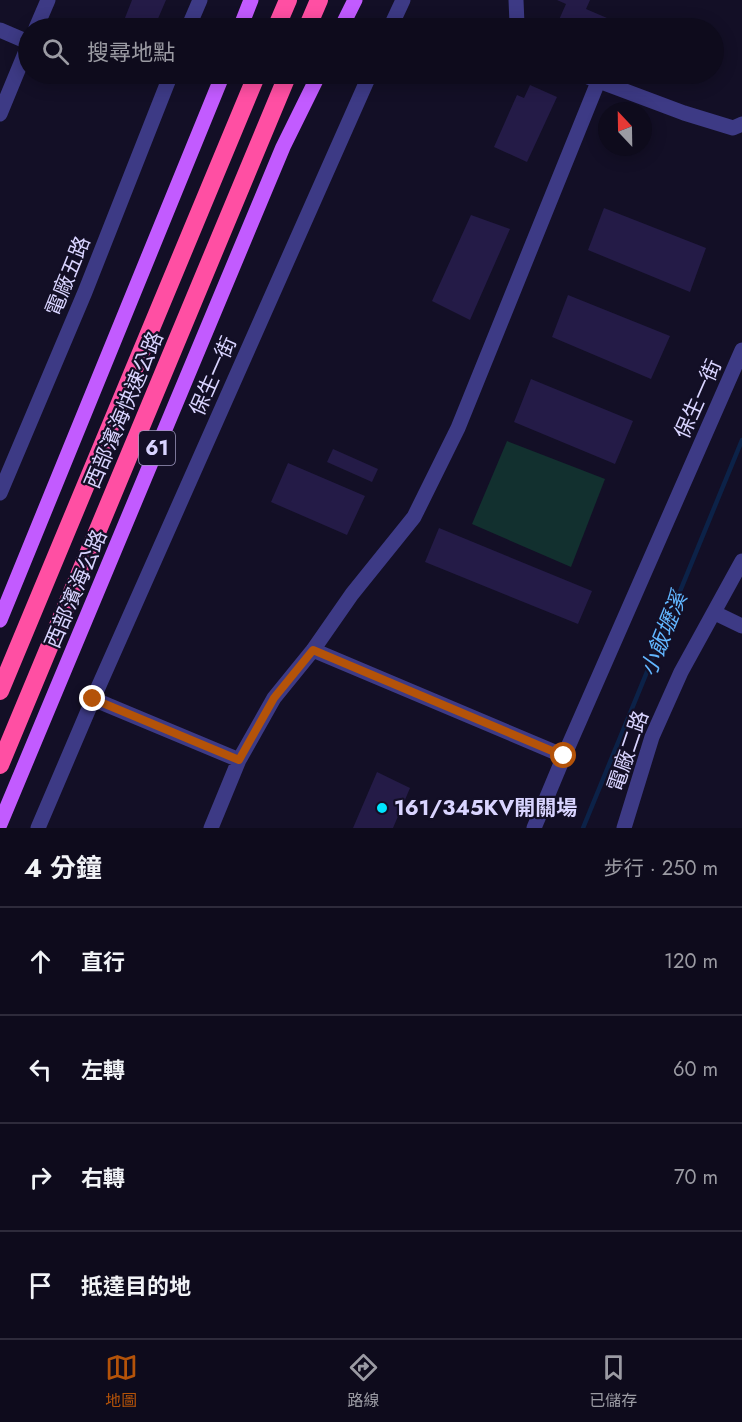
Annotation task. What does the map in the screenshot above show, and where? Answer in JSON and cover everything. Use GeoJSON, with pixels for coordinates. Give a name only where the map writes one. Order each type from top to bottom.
{"type":"FeatureCollection","features":[{"type":"Feature","properties":{"kind":"highway"},"geometry":{"type":"LineString","coordinates":[[280,18],[288,0]]}},
{"type":"Feature","properties":{"kind":"highway"},"geometry":{"type":"LineString","coordinates":[[311,18],[319,0]]}},
{"type":"Feature","properties":{"kind":"highway","name":"西部濱海快速公路"},"geometry":{"type":"LineString","coordinates":[[0,691],[253,84]]}},
{"type":"Feature","properties":{"kind":"highway","name":"西部濱海快速公路"},"geometry":{"type":"LineString","coordinates":[[0,765],[284,84]]}},
{"type":"Feature","properties":{"kind":"main road"},"geometry":{"type":"LineString","coordinates":[[244,18],[251,0]]}},
{"type":"Feature","properties":{"kind":"main road"},"geometry":{"type":"LineString","coordinates":[[346,18],[355,0]]}},
{"type":"Feature","properties":{"kind":"main road"},"geometry":{"type":"LineString","coordinates":[[0,620],[219,84]]}},
{"type":"Feature","properties":{"kind":"main road","name":"西部濱海公路"},"geometry":{"type":"LineString","coordinates":[[0,824],[283,147],[314,84]]}},
{"type":"Feature","properties":{"kind":"street"},"geometry":{"type":"LineString","coordinates":[[40,18],[48,0]]}},
{"type":"Feature","properties":{"kind":"street"},"geometry":{"type":"LineString","coordinates":[[192,18],[200,0]]}},
{"type":"Feature","properties":{"kind":"street"},"geometry":{"type":"LineString","coordinates":[[395,18],[403,0]]}},
{"type":"Feature","properties":{"kind":"street"},"geometry":{"type":"LineString","coordinates":[[516,0],[517,18]]}},
{"type":"Feature","properties":{"kind":"street"},"geometry":{"type":"LineString","coordinates":[[0,30],[18,39]]}},
{"type":"Feature","properties":{"kind":"street"},"geometry":{"type":"LineString","coordinates":[[0,114],[18,69]]}},
{"type":"Feature","properties":{"kind":"street","name":"電廠五路"},"geometry":{"type":"LineString","coordinates":[[0,493],[167,84]]}},
{"type":"Feature","properties":{"kind":"street","name":"保生一街"},"geometry":{"type":"LineString","coordinates":[[38,828],[366,84]]}},
{"type":"Feature","properties":{"kind":"street"},"geometry":{"type":"LineString","coordinates":[[211,828],[239,760],[274,698],[313,650],[352,594],[414,517],[458,428],[597,84]]}},
{"type":"Feature","properties":{"kind":"street"},"geometry":{"type":"LineString","coordinates":[[604,84],[733,128],[742,124]]}},
{"type":"Feature","properties":{"kind":"street","name":"保生一街"},"geometry":{"type":"LineString","coordinates":[[534,828],[742,350]]}},
{"type":"Feature","properties":{"kind":"street","name":"電廠二路"},"geometry":{"type":"LineString","coordinates":[[624,828],[652,736],[681,672],[742,561]]}},
{"type":"Feature","properties":{"kind":"street"},"geometry":{"type":"LineString","coordinates":[[715,613],[742,626]]}},
{"type":"Feature","properties":{"kind":"street"},"geometry":{"type":"LineString","coordinates":[[313,650],[564,756]]}},
{"type":"Feature","properties":{"kind":"street"},"geometry":{"type":"LineString","coordinates":[[93,699],[239,760]]}},
{"type":"Feature","properties":{"kind":"green space"},"geometry":{"type":"Polygon","coordinates":[[[507,441],[605,479],[571,567],[472,524],[507,441]]]}},
{"type":"Feature","properties":{"kind":"building"},"geometry":{"type":"Polygon","coordinates":[[[132,0],[166,0],[158,18],[125,18],[132,0]]]}},
{"type":"Feature","properties":{"kind":"building"},"geometry":{"type":"Polygon","coordinates":[[[557,0],[590,0],[586,9],[607,18],[560,18],[566,4],[557,0]]]}},
{"type":"Feature","properties":{"kind":"building"},"geometry":{"type":"Polygon","coordinates":[[[530,85],[557,97],[527,162],[494,147],[517,95],[524,98],[530,85]]]}},
{"type":"Feature","properties":{"kind":"building"},"geometry":{"type":"Polygon","coordinates":[[[604,208],[706,248],[690,292],[588,250],[604,208]]]}},
{"type":"Feature","properties":{"kind":"building"},"geometry":{"type":"Polygon","coordinates":[[[471,215],[510,229],[470,320],[432,301],[471,215]]]}},
{"type":"Feature","properties":{"kind":"building"},"geometry":{"type":"Polygon","coordinates":[[[568,295],[670,336],[651,379],[552,337],[568,295]]]}},
{"type":"Feature","properties":{"kind":"building"},"geometry":{"type":"Polygon","coordinates":[[[531,379],[633,421],[615,464],[514,422],[531,379]]]}},
{"type":"Feature","properties":{"kind":"building"},"geometry":{"type":"Polygon","coordinates":[[[333,449],[378,469],[372,482],[327,462],[333,449]]]}},
{"type":"Feature","properties":{"kind":"building"},"geometry":{"type":"Polygon","coordinates":[[[288,463],[365,496],[347,535],[271,502],[288,463]]]}},
{"type":"Feature","properties":{"kind":"building"},"geometry":{"type":"Polygon","coordinates":[[[439,528],[592,591],[578,624],[425,562],[439,528]]]}},
{"type":"Feature","properties":{"kind":"building","name":"161/345KV開關場"},"geometry":{"type":"Polygon","coordinates":[[[377,772],[410,788],[393,828],[353,828],[377,772]]]}},
{"type":"Feature","properties":{"kind":"waterway","name":"小飯壢溪"},"geometry":{"type":"LineString","coordinates":[[583,828],[742,440]]}},
{"type":"Feature","properties":{"kind":"place","name":"161/345KV開關場"},"geometry":{"type":"Point","coordinates":[382,808]}},
{"type":"Feature","properties":{"kind":"route"},"geometry":{"type":"LineString","coordinates":[[93,699],[239,760],[274,698],[313,650],[564,756]]}}]}
